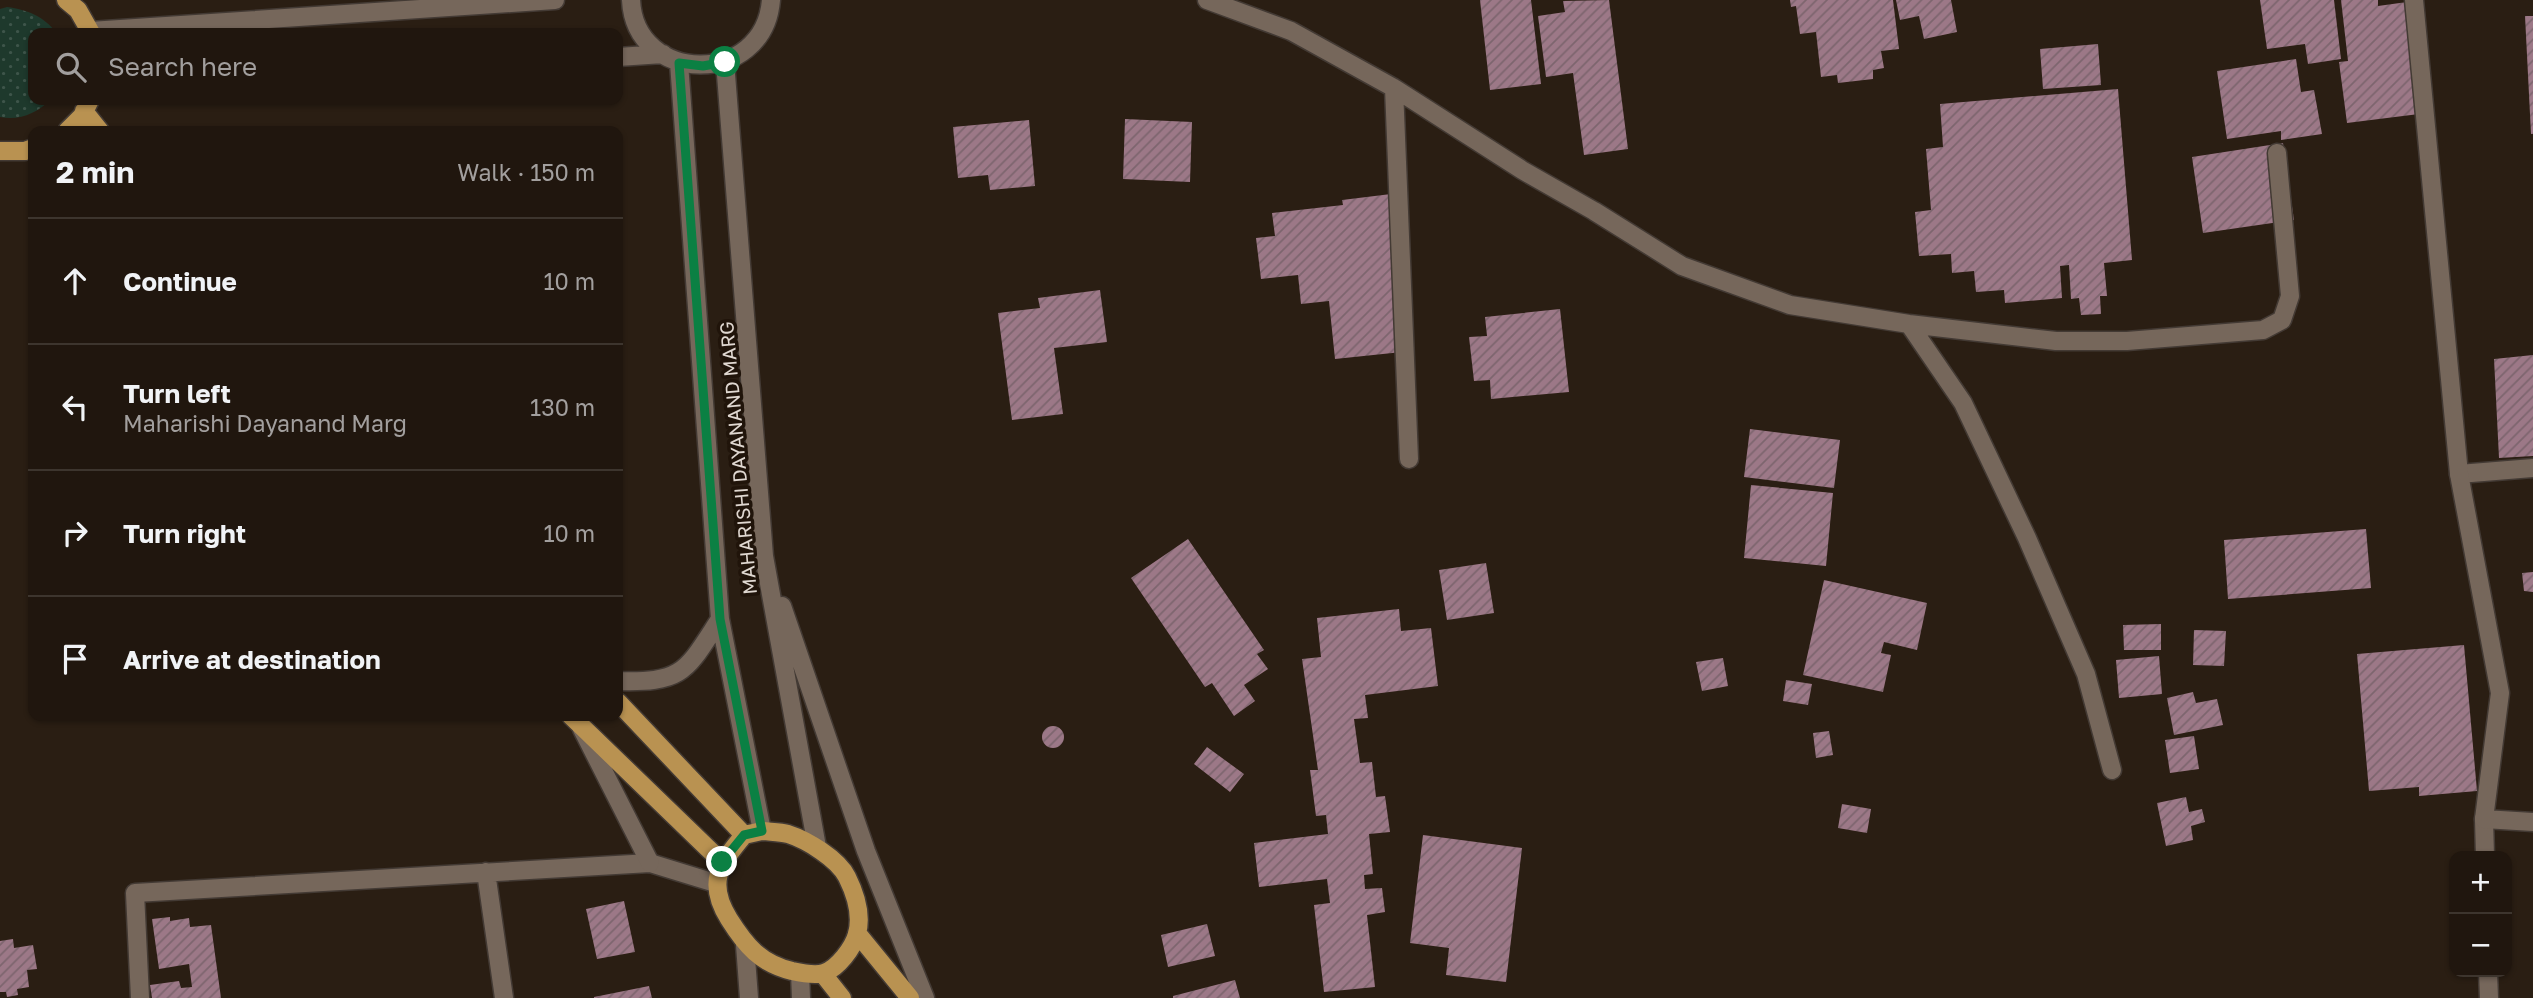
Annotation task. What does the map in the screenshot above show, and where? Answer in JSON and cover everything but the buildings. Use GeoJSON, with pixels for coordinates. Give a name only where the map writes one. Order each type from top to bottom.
{"type":"FeatureCollection","features":[{"type":"Feature","properties":{"kind":"main road"},"geometry":{"type":"LineString","coordinates":[[66,0],[78,10],[89,28]]}},
{"type":"Feature","properties":{"kind":"main road"},"geometry":{"type":"LineString","coordinates":[[71,126],[87,106],[97,126]]}},
{"type":"Feature","properties":{"kind":"main road"},"geometry":{"type":"LineString","coordinates":[[0,151],[28,150]]}},
{"type":"Feature","properties":{"kind":"main road"},"geometry":{"type":"LineString","coordinates":[[623,707],[744,835]]}},
{"type":"Feature","properties":{"kind":"main road"},"geometry":{"type":"LineString","coordinates":[[576,721],[722,862]]}},
{"type":"Feature","properties":{"kind":"main road"},"geometry":{"type":"LineString","coordinates":[[762,831],[787,834],[817,847],[846,874],[858,904],[857,933],[842,960],[823,974],[800,973],[775,967],[746,945],[726,914],[715,883],[722,862],[744,835],[762,831]]}},
{"type":"Feature","properties":{"kind":"main road"},"geometry":{"type":"LineString","coordinates":[[857,933],[910,998]]}},
{"type":"Feature","properties":{"kind":"main road"},"geometry":{"type":"LineString","coordinates":[[823,974],[842,998]]}},
{"type":"Feature","properties":{"kind":"street"},"geometry":{"type":"LineString","coordinates":[[149,28],[555,0]]}},
{"type":"Feature","properties":{"kind":"street"},"geometry":{"type":"LineString","coordinates":[[631,0],[632,12],[642,34],[663,54],[679,63],[703,66],[725,62],[745,51],[760,34],[770,13],[771,0]]}},
{"type":"Feature","properties":{"kind":"street"},"geometry":{"type":"LineString","coordinates":[[1207,0],[1292,31],[1394,88],[1522,170],[1682,266],[1790,305],[1909,324],[2056,341],[2127,341],[2263,330],[2282,320],[2290,296],[2277,153]]}},
{"type":"Feature","properties":{"kind":"street"},"geometry":{"type":"LineString","coordinates":[[2414,0],[2459,474],[2500,693],[2484,819],[2485,851]]}},
{"type":"Feature","properties":{"kind":"street"},"geometry":{"type":"LineString","coordinates":[[623,57],[663,54]]}},
{"type":"Feature","properties":{"kind":"street","name":"MAHARISHI DAYANAND MARG"},"geometry":{"type":"LineString","coordinates":[[725,62],[764,556],[817,847]]}},
{"type":"Feature","properties":{"kind":"street","name":"MAHARISHI DAYANAND MARG"},"geometry":{"type":"LineString","coordinates":[[679,63],[720,619],[762,831]]}},
{"type":"Feature","properties":{"kind":"street"},"geometry":{"type":"LineString","coordinates":[[1394,88],[1409,459]]}},
{"type":"Feature","properties":{"kind":"street"},"geometry":{"type":"LineString","coordinates":[[1909,324],[1963,403],[2027,538],[2085,674],[2112,770]]}},
{"type":"Feature","properties":{"kind":"street"},"geometry":{"type":"LineString","coordinates":[[2459,474],[2533,468]]}},
{"type":"Feature","properties":{"kind":"street"},"geometry":{"type":"LineString","coordinates":[[764,556],[866,851],[925,998]]}},
{"type":"Feature","properties":{"kind":"street"},"geometry":{"type":"LineString","coordinates":[[623,681],[645,682],[668,678],[689,666],[720,619]]}},
{"type":"Feature","properties":{"kind":"street"},"geometry":{"type":"LineString","coordinates":[[576,721],[650,863]]}},
{"type":"Feature","properties":{"kind":"street"},"geometry":{"type":"LineString","coordinates":[[2484,819],[2533,822]]}},
{"type":"Feature","properties":{"kind":"street"},"geometry":{"type":"LineString","coordinates":[[140,998],[135,893],[650,863],[715,883]]}},
{"type":"Feature","properties":{"kind":"street"},"geometry":{"type":"LineString","coordinates":[[486,872],[504,998]]}},
{"type":"Feature","properties":{"kind":"street"},"geometry":{"type":"LineString","coordinates":[[746,945],[749,998]]}},
{"type":"Feature","properties":{"kind":"street"},"geometry":{"type":"LineString","coordinates":[[800,973],[801,998]]}},
{"type":"Feature","properties":{"kind":"street"},"geometry":{"type":"LineString","coordinates":[[2488,977],[2489,998]]}},
{"type":"Feature","properties":{"kind":"green space"},"geometry":{"type":"Polygon","coordinates":[[[7,7],[22,10],[35,15],[52,28],[28,28],[28,105],[45,105],[21,117],[0,117],[0,9],[7,7]]]}},
{"type":"Feature","properties":{"kind":"route"},"geometry":{"type":"LineString","coordinates":[[722,862],[744,835],[762,831],[720,619],[679,63],[703,66],[725,62]]}}]}
